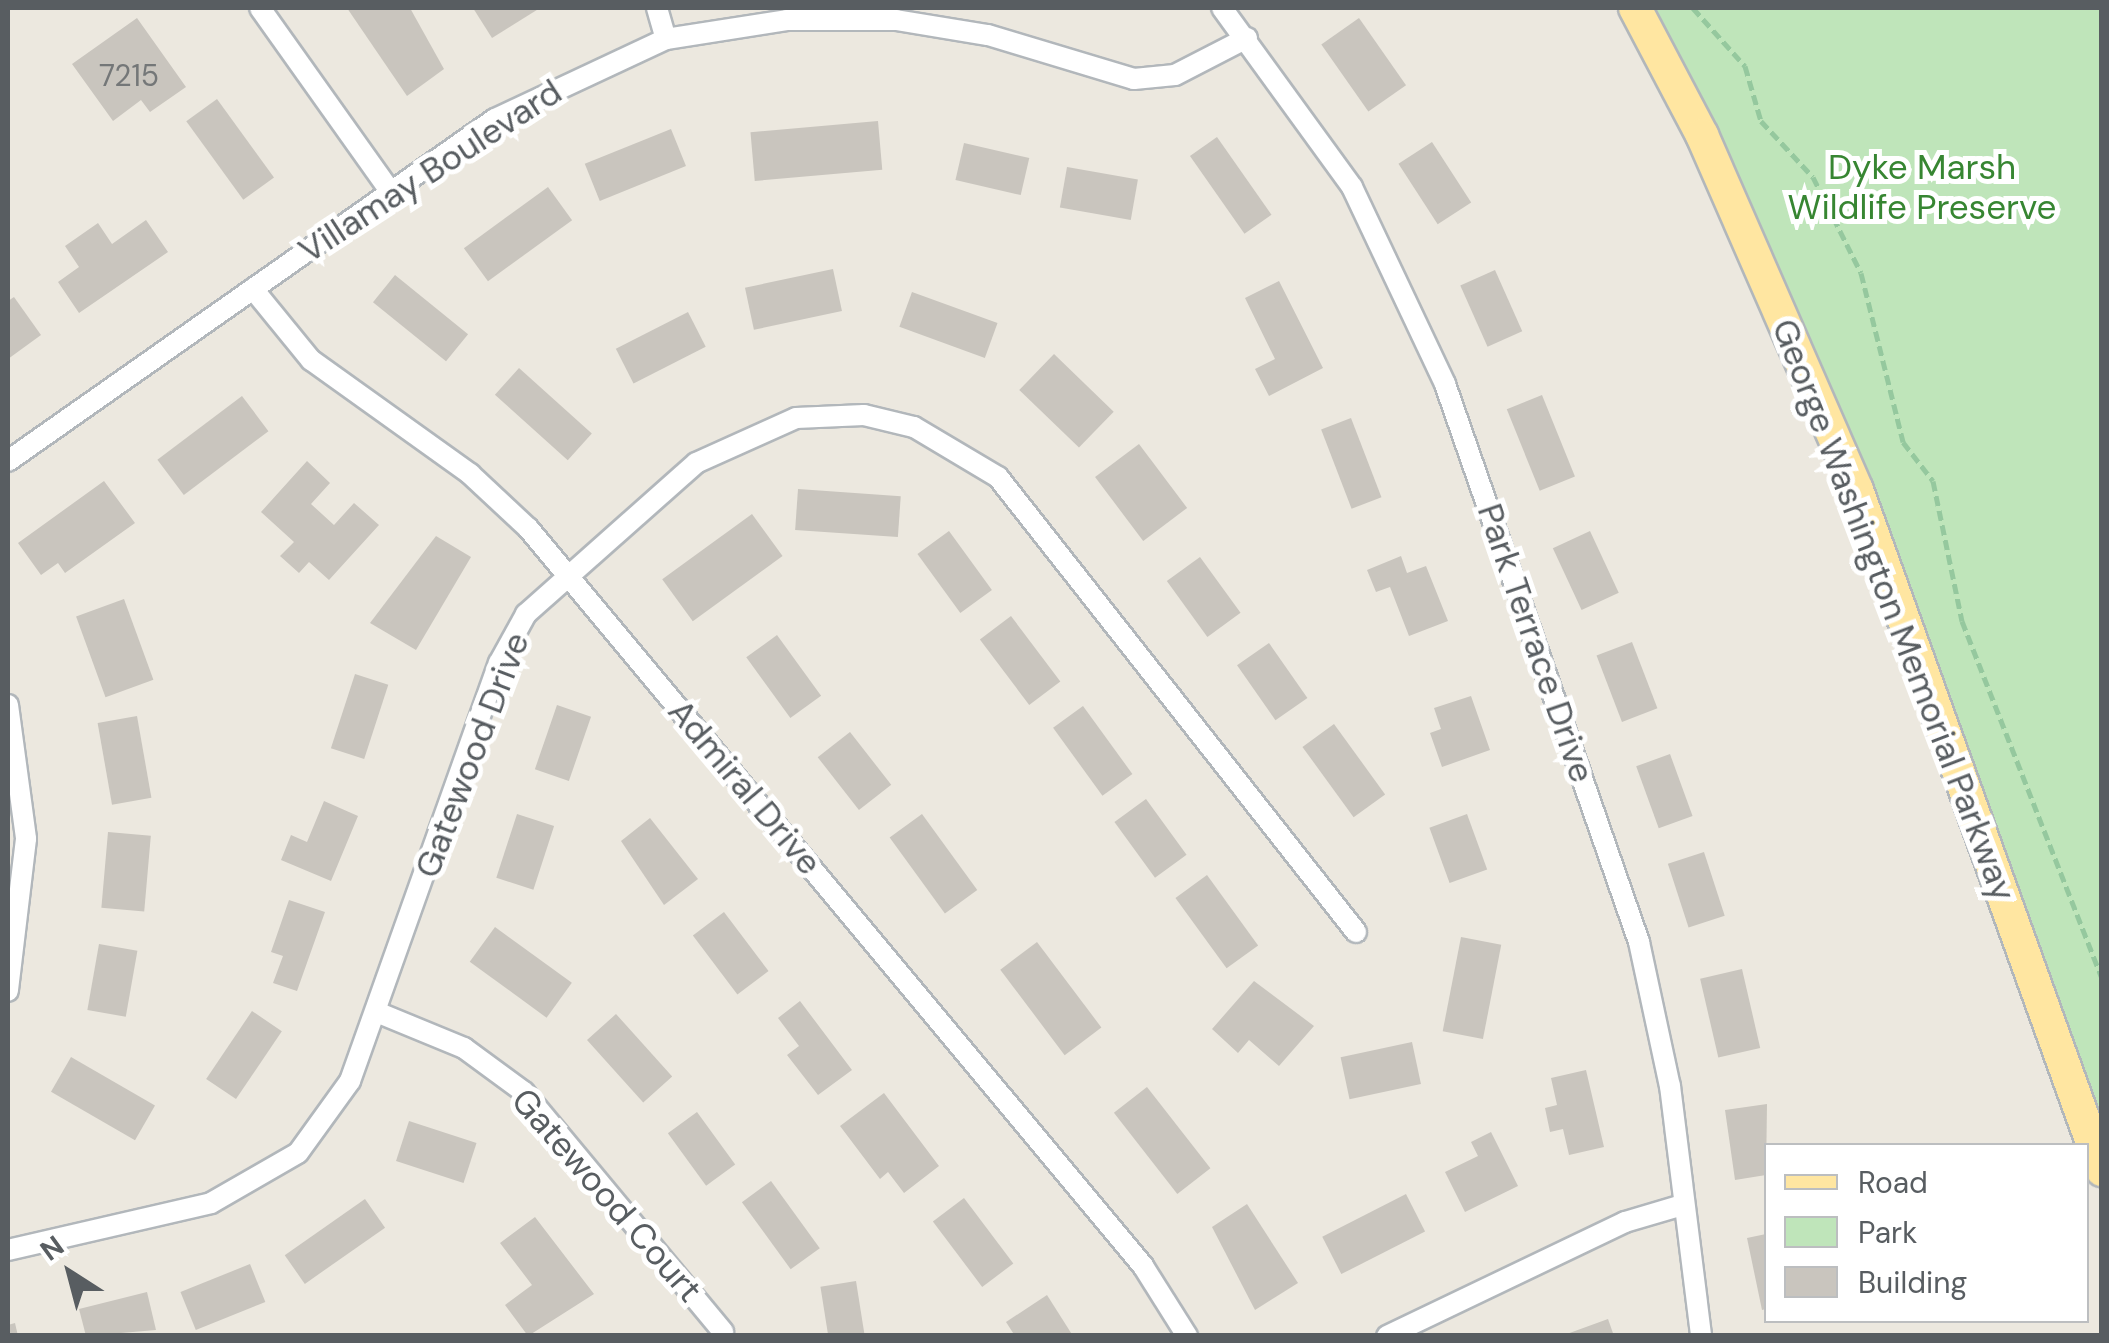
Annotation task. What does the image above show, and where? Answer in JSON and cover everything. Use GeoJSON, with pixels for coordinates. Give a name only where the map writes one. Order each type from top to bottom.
{"type":"FeatureCollection","features":[{"type":"Feature","properties":{"kind":"main road","name":"George Washington Memorial Parkway"},"geometry":{"type":"LineString","coordinates":[[1635,8],[1710,151],[1857,490],[2102,1170]]}},
{"type":"Feature","properties":{"kind":"street"},"geometry":{"type":"LineString","coordinates":[[260,8],[391,192]]}},
{"type":"Feature","properties":{"kind":"street"},"geometry":{"type":"LineString","coordinates":[[657,8],[666,38]]}},
{"type":"Feature","properties":{"kind":"street","name":"Park Terrace Drive"},"geometry":{"type":"LineString","coordinates":[[1222,8],[1352,187],[1445,384],[1639,942],[1670,1086],[1678,1206],[1701,1336]]}},
{"type":"Feature","properties":{"kind":"street","name":"Villamay Boulevard"},"geometry":{"type":"LineString","coordinates":[[8,462],[391,192],[536,95],[666,38],[787,20],[896,20],[988,35],[1134,79],[1175,75],[1247,38]]}},
{"type":"Feature","properties":{"kind":"street","name":"Admiral Drive"},"geometry":{"type":"LineString","coordinates":[[253,289],[311,360],[470,474],[567,574],[1143,1266],[1187,1336]]}},
{"type":"Feature","properties":{"kind":"street","name":"Gatewood Drive"},"geometry":{"type":"LineString","coordinates":[[8,1250],[211,1203],[267,1178],[334,1111],[379,1012],[499,663],[526,614],[696,463],[752,430],[843,414],[934,434],[1018,498],[1356,932]]}},
{"type":"Feature","properties":{"kind":"street"},"geometry":{"type":"LineString","coordinates":[[8,706],[26,839],[8,991]]}},
{"type":"Feature","properties":{"kind":"street","name":"Gatewood Court"},"geometry":{"type":"LineString","coordinates":[[379,1012],[464,1048],[524,1092],[723,1332]]}},
{"type":"Feature","properties":{"kind":"street"},"geometry":{"type":"LineString","coordinates":[[1387,1336],[1625,1222],[1678,1206]]}},
{"type":"Feature","properties":{"kind":"path"},"geometry":{"type":"LineString","coordinates":[[1693,8],[1745,66],[1762,121],[1813,176],[1860,274],[1903,442],[1933,482],[1962,622],[2102,978]]}},
{"type":"Feature","properties":{"kind":"green space","name":"Dyke Marsh Wildlife Preserve"},"geometry":{"type":"Polygon","coordinates":[[[1619,8],[2101,8],[2101,1150],[1769,280],[1619,8]]]}},
{"type":"Feature","properties":{"kind":"building"},"geometry":{"type":"Polygon","coordinates":[[[347,8],[410,8],[444,69],[407,96],[347,8]]]}},
{"type":"Feature","properties":{"kind":"building"},"geometry":{"type":"Polygon","coordinates":[[[473,8],[540,8],[492,38],[473,8]]]}},
{"type":"Feature","properties":{"kind":"building"},"geometry":{"type":"Polygon","coordinates":[[[137,18],[186,87],[150,112],[141,100],[113,121],[72,64],[137,18]]]}},
{"type":"Feature","properties":{"kind":"building"},"geometry":{"type":"Polygon","coordinates":[[[1359,18],[1406,85],[1368,112],[1321,44],[1359,18]]]}},
{"type":"Feature","properties":{"kind":"building"},"geometry":{"type":"Polygon","coordinates":[[[217,99],[274,177],[243,200],[186,121],[217,99]]]}},
{"type":"Feature","properties":{"kind":"building"},"geometry":{"type":"Polygon","coordinates":[[[878,121],[882,170],[755,181],[750,132],[878,121]]]}},
{"type":"Feature","properties":{"kind":"building"},"geometry":{"type":"Polygon","coordinates":[[[671,129],[686,166],[600,201],[585,164],[671,129]]]}},
{"type":"Feature","properties":{"kind":"building"},"geometry":{"type":"Polygon","coordinates":[[[1217,137],[1271,215],[1244,234],[1190,156],[1217,137]]]}},
{"type":"Feature","properties":{"kind":"building"},"geometry":{"type":"Polygon","coordinates":[[[1432,142],[1471,202],[1438,224],[1398,164],[1432,142]]]}},
{"type":"Feature","properties":{"kind":"building"},"geometry":{"type":"Polygon","coordinates":[[[964,143],[1029,158],[1021,195],[955,180],[964,143]]]}},
{"type":"Feature","properties":{"kind":"building"},"geometry":{"type":"Polygon","coordinates":[[[1067,167],[1138,180],[1131,220],[1060,207],[1067,167]]]}},
{"type":"Feature","properties":{"kind":"building"},"geometry":{"type":"Polygon","coordinates":[[[548,187],[572,220],[488,281],[464,248],[548,187]]]}},
{"type":"Feature","properties":{"kind":"building"},"geometry":{"type":"Polygon","coordinates":[[[146,220],[168,252],[79,313],[58,282],[79,267],[65,246],[98,223],[112,244],[146,220]]]}},
{"type":"Feature","properties":{"kind":"building"},"geometry":{"type":"Polygon","coordinates":[[[833,269],[842,311],[754,330],[745,288],[833,269]]]}},
{"type":"Feature","properties":{"kind":"building"},"geometry":{"type":"Polygon","coordinates":[[[1495,270],[1522,331],[1488,347],[1460,285],[1495,270]]]}},
{"type":"Feature","properties":{"kind":"building"},"geometry":{"type":"Polygon","coordinates":[[[395,275],[468,334],[446,361],[373,302],[395,275]]]}},
{"type":"Feature","properties":{"kind":"building"},"geometry":{"type":"Polygon","coordinates":[[[1279,281],[1323,368],[1269,396],[1255,369],[1275,359],[1245,298],[1279,281]]]}},
{"type":"Feature","properties":{"kind":"building"},"geometry":{"type":"Polygon","coordinates":[[[912,292],[998,323],[985,358],[899,327],[912,292]]]}},
{"type":"Feature","properties":{"kind":"building"},"geometry":{"type":"Polygon","coordinates":[[[14,297],[41,335],[8,359],[8,301],[14,297]]]}},
{"type":"Feature","properties":{"kind":"building"},"geometry":{"type":"Polygon","coordinates":[[[688,312],[706,347],[634,384],[616,349],[688,312]]]}},
{"type":"Feature","properties":{"kind":"building"},"geometry":{"type":"Polygon","coordinates":[[[1054,354],[1114,412],[1079,448],[1019,390],[1054,354]]]}},
{"type":"Feature","properties":{"kind":"building"},"geometry":{"type":"Polygon","coordinates":[[[519,368],[592,434],[568,460],[495,395],[519,368]]]}},
{"type":"Feature","properties":{"kind":"building"},"geometry":{"type":"Polygon","coordinates":[[[1542,395],[1575,477],[1540,491],[1507,409],[1542,395]]]}},
{"type":"Feature","properties":{"kind":"building"},"geometry":{"type":"Polygon","coordinates":[[[242,396],[268,431],[184,495],[157,460],[242,396]]]}},
{"type":"Feature","properties":{"kind":"building"},"geometry":{"type":"Polygon","coordinates":[[[1351,418],[1381,497],[1352,509],[1321,429],[1351,418]]]}},
{"type":"Feature","properties":{"kind":"building"},"geometry":{"type":"Polygon","coordinates":[[[1139,444],[1187,508],[1143,541],[1095,477],[1139,444]]]}},
{"type":"Feature","properties":{"kind":"building"},"geometry":{"type":"Polygon","coordinates":[[[307,461],[330,483],[311,504],[334,525],[354,503],[379,525],[329,580],[309,562],[299,573],[280,556],[294,542],[261,512],[307,461]]]}},
{"type":"Feature","properties":{"kind":"building"},"geometry":{"type":"Polygon","coordinates":[[[104,481],[135,523],[65,573],[58,563],[41,575],[18,543],[104,481]]]}},
{"type":"Feature","properties":{"kind":"building"},"geometry":{"type":"Polygon","coordinates":[[[798,489],[901,496],[898,537],[795,530],[798,489]]]}},
{"type":"Feature","properties":{"kind":"building"},"geometry":{"type":"Polygon","coordinates":[[[752,514],[783,556],[693,621],[662,579],[752,514]]]}},
{"type":"Feature","properties":{"kind":"building"},"geometry":{"type":"Polygon","coordinates":[[[949,531],[992,590],[960,613],[917,554],[949,531]]]}},
{"type":"Feature","properties":{"kind":"building"},"geometry":{"type":"Polygon","coordinates":[[[1590,531],[1619,593],[1582,610],[1553,548],[1590,531]]]}},
{"type":"Feature","properties":{"kind":"building"},"geometry":{"type":"Polygon","coordinates":[[[436,536],[471,557],[416,650],[370,623],[436,536]]]}},
{"type":"Feature","properties":{"kind":"building"},"geometry":{"type":"Polygon","coordinates":[[[1401,556],[1407,573],[1426,566],[1448,621],[1409,636],[1390,587],[1376,592],[1367,570],[1401,556]]]}},
{"type":"Feature","properties":{"kind":"building"},"geometry":{"type":"Polygon","coordinates":[[[1200,557],[1241,613],[1207,637],[1167,581],[1200,557]]]}},
{"type":"Feature","properties":{"kind":"building"},"geometry":{"type":"Polygon","coordinates":[[[124,599],[153,680],[105,697],[76,616],[124,599]]]}},
{"type":"Feature","properties":{"kind":"building"},"geometry":{"type":"Polygon","coordinates":[[[1011,616],[1060,681],[1029,705],[980,639],[1011,616]]]}},
{"type":"Feature","properties":{"kind":"building"},"geometry":{"type":"Polygon","coordinates":[[[777,635],[821,696],[790,718],[746,657],[777,635]]]}},
{"type":"Feature","properties":{"kind":"building"},"geometry":{"type":"Polygon","coordinates":[[[1632,642],[1657,708],[1622,722],[1597,656],[1632,642]]]}},
{"type":"Feature","properties":{"kind":"building"},"geometry":{"type":"Polygon","coordinates":[[[1269,643],[1307,698],[1275,720],[1237,665],[1269,643]]]}},
{"type":"Feature","properties":{"kind":"building"},"geometry":{"type":"Polygon","coordinates":[[[355,674],[388,685],[364,759],[331,748],[355,674]]]}},
{"type":"Feature","properties":{"kind":"building"},"geometry":{"type":"Polygon","coordinates":[[[1471,696],[1490,750],[1442,767],[1430,733],[1441,729],[1434,708],[1471,696]]]}},
{"type":"Feature","properties":{"kind":"building"},"geometry":{"type":"Polygon","coordinates":[[[557,705],[591,717],[569,781],[535,769],[557,705]]]}},
{"type":"Feature","properties":{"kind":"building"},"geometry":{"type":"Polygon","coordinates":[[[1083,706],[1132,774],[1102,796],[1053,728],[1083,706]]]}},
{"type":"Feature","properties":{"kind":"building"},"geometry":{"type":"Polygon","coordinates":[[[137,716],[151,798],[112,805],[98,723],[137,716]]]}},
{"type":"Feature","properties":{"kind":"building"},"geometry":{"type":"Polygon","coordinates":[[[1334,724],[1385,794],[1354,817],[1302,747],[1334,724]]]}},
{"type":"Feature","properties":{"kind":"building"},"geometry":{"type":"Polygon","coordinates":[[[850,732],[891,785],[859,810],[818,757],[850,732]]]}},
{"type":"Feature","properties":{"kind":"building"},"geometry":{"type":"Polygon","coordinates":[[[1670,754],[1693,816],[1659,828],[1636,766],[1670,754]]]}},
{"type":"Feature","properties":{"kind":"building"},"geometry":{"type":"Polygon","coordinates":[[[1146,799],[1187,855],[1155,878],[1114,822],[1146,799]]]}},
{"type":"Feature","properties":{"kind":"building"},"geometry":{"type":"Polygon","coordinates":[[[324,801],[358,816],[331,881],[281,860],[291,835],[307,842],[324,801]]]}},
{"type":"Feature","properties":{"kind":"building"},"geometry":{"type":"Polygon","coordinates":[[[517,814],[554,826],[533,890],[496,878],[517,814]]]}},
{"type":"Feature","properties":{"kind":"building"},"geometry":{"type":"Polygon","coordinates":[[[922,814],[977,890],[945,914],[890,838],[922,814]]]}},
{"type":"Feature","properties":{"kind":"building"},"geometry":{"type":"Polygon","coordinates":[[[1467,814],[1487,869],[1450,883],[1429,828],[1467,814]]]}},
{"type":"Feature","properties":{"kind":"building"},"geometry":{"type":"Polygon","coordinates":[[[650,818],[698,879],[664,905],[621,841],[650,818]]]}},
{"type":"Feature","properties":{"kind":"building"},"geometry":{"type":"Polygon","coordinates":[[[108,832],[151,836],[144,911],[101,908],[108,832]]]}},
{"type":"Feature","properties":{"kind":"building"},"geometry":{"type":"Polygon","coordinates":[[[1704,852],[1725,916],[1689,927],[1668,864],[1704,852]]]}},
{"type":"Feature","properties":{"kind":"building"},"geometry":{"type":"Polygon","coordinates":[[[1207,875],[1258,945],[1227,968],[1175,898],[1207,875]]]}},
{"type":"Feature","properties":{"kind":"building"},"geometry":{"type":"Polygon","coordinates":[[[289,900],[325,912],[297,991],[273,983],[283,956],[271,952],[289,900]]]}},
{"type":"Feature","properties":{"kind":"building"},"geometry":{"type":"Polygon","coordinates":[[[724,912],[769,971],[737,995],[693,935],[724,912]]]}},
{"type":"Feature","properties":{"kind":"building"},"geometry":{"type":"Polygon","coordinates":[[[495,927],[572,983],[547,1018],[470,962],[495,927]]]}},
{"type":"Feature","properties":{"kind":"building"},"geometry":{"type":"Polygon","coordinates":[[[1461,937],[1501,945],[1483,1039],[1443,1031],[1461,937]]]}},
{"type":"Feature","properties":{"kind":"building"},"geometry":{"type":"Polygon","coordinates":[[[1037,942],[1101,1027],[1065,1055],[1000,970],[1037,942]]]}},
{"type":"Feature","properties":{"kind":"building"},"geometry":{"type":"Polygon","coordinates":[[[99,944],[137,951],[126,1017],[87,1010],[99,944]]]}},
{"type":"Feature","properties":{"kind":"building"},"geometry":{"type":"Polygon","coordinates":[[[1742,969],[1760,1048],[1718,1058],[1700,979],[1742,969]]]}},
{"type":"Feature","properties":{"kind":"building"},"geometry":{"type":"Polygon","coordinates":[[[1254,981],[1314,1026],[1279,1066],[1249,1040],[1238,1053],[1212,1029],[1254,981]]]}},
{"type":"Feature","properties":{"kind":"building"},"geometry":{"type":"Polygon","coordinates":[[[800,1001],[852,1070],[818,1095],[787,1055],[799,1046],[778,1018],[800,1001]]]}},
{"type":"Feature","properties":{"kind":"building"},"geometry":{"type":"Polygon","coordinates":[[[252,1011],[282,1031],[236,1099],[206,1079],[252,1011]]]}},
{"type":"Feature","properties":{"kind":"building"},"geometry":{"type":"Polygon","coordinates":[[[616,1014],[672,1076],[643,1103],[587,1040],[616,1014]]]}},
{"type":"Feature","properties":{"kind":"building"},"geometry":{"type":"Polygon","coordinates":[[[1412,1042],[1421,1084],[1350,1099],[1341,1057],[1412,1042]]]}},
{"type":"Feature","properties":{"kind":"building"},"geometry":{"type":"Polygon","coordinates":[[[71,1057],[155,1106],[135,1140],[51,1092],[71,1057]]]}},
{"type":"Feature","properties":{"kind":"building"},"geometry":{"type":"Polygon","coordinates":[[[1586,1070],[1604,1147],[1569,1155],[1563,1129],[1550,1132],[1545,1108],[1557,1105],[1551,1078],[1586,1070]]]}},
{"type":"Feature","properties":{"kind":"building"},"geometry":{"type":"Polygon","coordinates":[[[1147,1087],[1210,1168],[1177,1194],[1114,1113],[1147,1087]]]}},
{"type":"Feature","properties":{"kind":"building"},"geometry":{"type":"Polygon","coordinates":[[[884,1093],[939,1166],[904,1193],[888,1172],[880,1179],[840,1126],[884,1093]]]}},
{"type":"Feature","properties":{"kind":"building"},"geometry":{"type":"Polygon","coordinates":[[[1767,1104],[1764,1175],[1735,1180],[1725,1110],[1767,1104]]]}},
{"type":"Feature","properties":{"kind":"building"},"geometry":{"type":"Polygon","coordinates":[[[697,1112],[735,1165],[706,1186],[668,1133],[697,1112]]]}},
{"type":"Feature","properties":{"kind":"building"},"geometry":{"type":"Polygon","coordinates":[[[409,1121],[477,1143],[464,1183],[396,1161],[409,1121]]]}},
{"type":"Feature","properties":{"kind":"building"},"geometry":{"type":"Polygon","coordinates":[[[1491,1132],[1518,1186],[1465,1212],[1445,1172],[1478,1156],[1471,1142],[1491,1132]]]}},
{"type":"Feature","properties":{"kind":"building"},"geometry":{"type":"Polygon","coordinates":[[[771,1181],[820,1248],[791,1269],[742,1202],[771,1181]]]}},
{"type":"Feature","properties":{"kind":"building"},"geometry":{"type":"Polygon","coordinates":[[[1406,1194],[1425,1231],[1341,1274],[1322,1237],[1406,1194]]]}},
{"type":"Feature","properties":{"kind":"building"},"geometry":{"type":"Polygon","coordinates":[[[964,1198],[1013,1263],[982,1287],[933,1221],[964,1198]]]}},
{"type":"Feature","properties":{"kind":"building"},"geometry":{"type":"Polygon","coordinates":[[[365,1199],[385,1228],[305,1284],[285,1255],[365,1199]]]}},
{"type":"Feature","properties":{"kind":"building"},"geometry":{"type":"Polygon","coordinates":[[[1247,1204],[1298,1283],[1255,1310],[1212,1227],[1247,1204]]]}},
{"type":"Feature","properties":{"kind":"building"},"geometry":{"type":"Polygon","coordinates":[[[535,1217],[594,1294],[528,1336],[505,1305],[532,1285],[500,1243],[535,1217]]]}},
{"type":"Feature","properties":{"kind":"building"},"geometry":{"type":"Polygon","coordinates":[[[1764,1234],[1762,1310],[1747,1238],[1764,1234]]]}},
{"type":"Feature","properties":{"kind":"building"},"geometry":{"type":"Polygon","coordinates":[[[250,1264],[265,1302],[196,1330],[180,1292],[250,1264]]]}},
{"type":"Feature","properties":{"kind":"building"},"geometry":{"type":"Polygon","coordinates":[[[856,1281],[865,1336],[828,1336],[820,1287],[856,1281]]]}},
{"type":"Feature","properties":{"kind":"building"},"geometry":{"type":"Polygon","coordinates":[[[147,1292],[156,1330],[86,1336],[79,1309],[147,1292]]]}},
{"type":"Feature","properties":{"kind":"building"},"geometry":{"type":"Polygon","coordinates":[[[1047,1295],[1073,1336],[1015,1336],[1006,1322],[1047,1295]]]}},
{"type":"Feature","properties":{"kind":"building"},"geometry":{"type":"Polygon","coordinates":[[[1608,1319],[1614,1336],[1564,1336],[1564,1335],[1608,1319]]]}},
{"type":"Feature","properties":{"kind":"building"},"geometry":{"type":"Polygon","coordinates":[[[15,1323],[18,1336],[8,1336],[8,1325],[15,1323]]]}}]}
